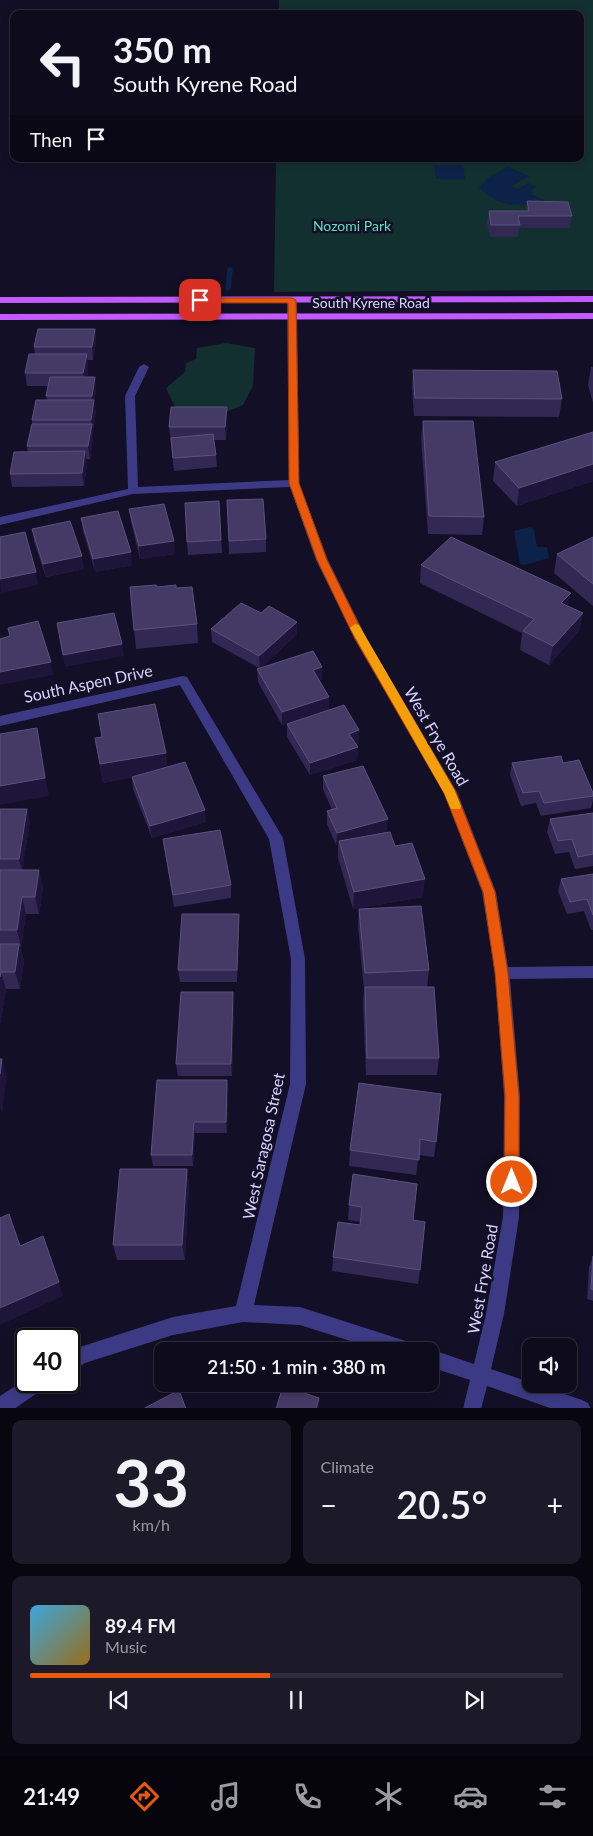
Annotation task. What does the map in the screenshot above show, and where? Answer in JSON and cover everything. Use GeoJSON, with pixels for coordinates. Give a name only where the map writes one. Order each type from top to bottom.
{"type":"FeatureCollection","features":[{"type":"Feature","properties":{"kind":"main road","name":"South Kyrene Road"},"geometry":{"type":"LineString","coordinates":[[0,300],[593,299]]}},
{"type":"Feature","properties":{"kind":"main road","name":"South Kyrene Road"},"geometry":{"type":"LineString","coordinates":[[0,317],[593,316]]}},
{"type":"Feature","properties":{"kind":"street","name":"West Frye Road"},"geometry":{"type":"LineString","coordinates":[[292,300],[294,483],[322,560],[361,639],[450,792],[489,892],[502,973],[512,1096],[511,1217],[495,1314],[472,1408]]}},
{"type":"Feature","properties":{"kind":"street"},"geometry":{"type":"LineString","coordinates":[[133,491],[130,396],[144,367]]}},
{"type":"Feature","properties":{"kind":"street"},"geometry":{"type":"LineString","coordinates":[[0,521],[133,491],[294,483]]}},
{"type":"Feature","properties":{"kind":"street","name":"South Aspen Drive"},"geometry":{"type":"LineString","coordinates":[[0,721],[183,680]]}},
{"type":"Feature","properties":{"kind":"street","name":"West Saragosa Street"},"geometry":{"type":"LineString","coordinates":[[183,680],[276,838],[298,959],[298,1084],[243,1313]]}},
{"type":"Feature","properties":{"kind":"street"},"geometry":{"type":"LineString","coordinates":[[502,973],[593,972]]}},
{"type":"Feature","properties":{"kind":"street"},"geometry":{"type":"LineString","coordinates":[[80,1356],[173,1326],[243,1313],[300,1316],[381,1342]]}},
{"type":"Feature","properties":{"kind":"street"},"geometry":{"type":"LineString","coordinates":[[439,1361],[582,1408]]}},
{"type":"Feature","properties":{"kind":"street"},"geometry":{"type":"LineString","coordinates":[[0,1407],[22,1393]]}},
{"type":"Feature","properties":{"kind":"green space","name":"Nozomi Park"},"geometry":{"type":"Polygon","coordinates":[[[279,0],[593,0],[593,290],[274,292],[276,162],[584,162],[584,10],[279,10],[279,0]]]}},
{"type":"Feature","properties":{"kind":"green space"},"geometry":{"type":"Polygon","coordinates":[[[226,343],[255,348],[253,386],[243,405],[224,413],[178,413],[166,388],[185,372],[186,363],[196,359],[197,348],[226,343]]]}},
{"type":"Feature","properties":{"kind":"water"},"geometry":{"type":"Polygon","coordinates":[[[434,165],[463,165],[465,179],[436,179],[434,165]]]}},
{"type":"Feature","properties":{"kind":"water"},"geometry":{"type":"Polygon","coordinates":[[[508,167],[529,176],[512,186],[518,189],[528,183],[537,187],[530,191],[533,192],[531,194],[546,201],[511,205],[496,200],[479,188],[489,177],[508,167]]]}},
{"type":"Feature","properties":{"kind":"water"},"geometry":{"type":"Polygon","coordinates":[[[530,527],[534,529],[537,547],[547,547],[549,558],[525,565],[520,564],[514,531],[530,527]]]}},
{"type":"Feature","properties":{"kind":"building"},"geometry":{"type":"Polygon","coordinates":[[[527,201],[568,202],[572,216],[518,216],[520,225],[491,225],[489,211],[529,211],[527,201]]]}},
{"type":"Feature","properties":{"kind":"building"},"geometry":{"type":"Polygon","coordinates":[[[38,329],[95,329],[92,347],[34,347],[38,329]]]}},
{"type":"Feature","properties":{"kind":"building"},"geometry":{"type":"Polygon","coordinates":[[[29,354],[87,354],[83,373],[25,373],[29,354]]]}},
{"type":"Feature","properties":{"kind":"building"},"geometry":{"type":"Polygon","coordinates":[[[413,370],[557,371],[562,399],[415,398],[413,370]]]}},
{"type":"Feature","properties":{"kind":"building"},"geometry":{"type":"Polygon","coordinates":[[[50,377],[95,377],[92,396],[46,396],[50,377]]]}},
{"type":"Feature","properties":{"kind":"building"},"geometry":{"type":"Polygon","coordinates":[[[36,400],[94,400],[91,420],[32,420],[36,400]]]}},
{"type":"Feature","properties":{"kind":"building"},"geometry":{"type":"Polygon","coordinates":[[[171,407],[227,407],[225,427],[169,427],[171,407]]]}},
{"type":"Feature","properties":{"kind":"building"},"geometry":{"type":"Polygon","coordinates":[[[423,421],[473,421],[484,517],[429,516],[423,421]]]}},
{"type":"Feature","properties":{"kind":"building"},"geometry":{"type":"Polygon","coordinates":[[[32,424],[92,424],[88,446],[27,446],[32,424]]]}},
{"type":"Feature","properties":{"kind":"building"},"geometry":{"type":"Polygon","coordinates":[[[593,432],[593,464],[519,488],[495,462],[593,432]]]}},
{"type":"Feature","properties":{"kind":"building"},"geometry":{"type":"Polygon","coordinates":[[[213,434],[216,455],[173,458],[171,438],[213,434]]]}},
{"type":"Feature","properties":{"kind":"building"},"geometry":{"type":"Polygon","coordinates":[[[85,451],[82,473],[10,474],[14,452],[85,451]]]}},
{"type":"Feature","properties":{"kind":"building"},"geometry":{"type":"Polygon","coordinates":[[[263,499],[266,539],[229,541],[227,500],[263,499]]]}},
{"type":"Feature","properties":{"kind":"building"},"geometry":{"type":"Polygon","coordinates":[[[219,501],[221,540],[187,542],[185,503],[219,501]]]}},
{"type":"Feature","properties":{"kind":"building"},"geometry":{"type":"Polygon","coordinates":[[[164,504],[174,541],[139,546],[129,509],[164,504]]]}},
{"type":"Feature","properties":{"kind":"building"},"geometry":{"type":"Polygon","coordinates":[[[118,511],[131,552],[93,559],[81,518],[118,511]]]}},
{"type":"Feature","properties":{"kind":"building"},"geometry":{"type":"Polygon","coordinates":[[[70,521],[82,556],[43,564],[32,529],[70,521]]]}},
{"type":"Feature","properties":{"kind":"building"},"geometry":{"type":"Polygon","coordinates":[[[25,532],[36,572],[0,579],[0,537],[25,532]]]}},
{"type":"Feature","properties":{"kind":"building"},"geometry":{"type":"Polygon","coordinates":[[[451,537],[571,593],[561,603],[583,613],[553,646],[523,631],[534,619],[421,565],[451,537]]]}},
{"type":"Feature","properties":{"kind":"building"},"geometry":{"type":"Polygon","coordinates":[[[593,537],[593,584],[557,554],[593,537]]]}},
{"type":"Feature","properties":{"kind":"building"},"geometry":{"type":"Polygon","coordinates":[[[156,585],[157,587],[176,585],[176,588],[192,587],[197,624],[134,630],[130,587],[156,585]]]}},
{"type":"Feature","properties":{"kind":"building"},"geometry":{"type":"Polygon","coordinates":[[[241,603],[261,613],[269,606],[297,622],[259,656],[211,629],[241,603]]]}},
{"type":"Feature","properties":{"kind":"building"},"geometry":{"type":"Polygon","coordinates":[[[114,613],[122,644],[63,655],[57,623],[114,613]]]}},
{"type":"Feature","properties":{"kind":"building"},"geometry":{"type":"Polygon","coordinates":[[[38,621],[51,662],[0,672],[0,639],[10,636],[8,628],[38,621]]]}},
{"type":"Feature","properties":{"kind":"building"},"geometry":{"type":"Polygon","coordinates":[[[313,651],[322,667],[313,670],[329,697],[282,712],[257,669],[313,651]]]}},
{"type":"Feature","properties":{"kind":"building"},"geometry":{"type":"Polygon","coordinates":[[[155,704],[166,753],[100,764],[95,738],[102,737],[98,714],[155,704]]]}},
{"type":"Feature","properties":{"kind":"building"},"geometry":{"type":"Polygon","coordinates":[[[344,705],[359,730],[349,734],[358,747],[310,763],[287,724],[344,705]]]}},
{"type":"Feature","properties":{"kind":"building"},"geometry":{"type":"Polygon","coordinates":[[[37,728],[45,778],[0,786],[0,734],[37,728]]]}},
{"type":"Feature","properties":{"kind":"building"},"geometry":{"type":"Polygon","coordinates":[[[561,756],[563,763],[579,760],[593,796],[544,803],[539,791],[523,793],[512,763],[561,756]]]}},
{"type":"Feature","properties":{"kind":"building"},"geometry":{"type":"Polygon","coordinates":[[[185,762],[205,810],[150,826],[132,777],[185,762]]]}},
{"type":"Feature","properties":{"kind":"building"},"geometry":{"type":"Polygon","coordinates":[[[363,766],[388,819],[337,833],[327,811],[337,808],[323,776],[363,766]]]}},
{"type":"Feature","properties":{"kind":"building"},"geometry":{"type":"Polygon","coordinates":[[[0,809],[27,809],[19,859],[0,859],[0,809]]]}},
{"type":"Feature","properties":{"kind":"building"},"geometry":{"type":"Polygon","coordinates":[[[593,813],[593,854],[578,857],[572,839],[558,841],[550,819],[593,813]]]}},
{"type":"Feature","properties":{"kind":"building"},"geometry":{"type":"Polygon","coordinates":[[[220,830],[231,885],[173,895],[163,839],[220,830]]]}},
{"type":"Feature","properties":{"kind":"building"},"geometry":{"type":"Polygon","coordinates":[[[390,832],[395,846],[412,843],[425,879],[354,892],[339,841],[390,832]]]}},
{"type":"Feature","properties":{"kind":"building"},"geometry":{"type":"Polygon","coordinates":[[[0,870],[39,870],[35,897],[22,897],[17,930],[0,930],[0,870]]]}},
{"type":"Feature","properties":{"kind":"building"},"geometry":{"type":"Polygon","coordinates":[[[593,874],[593,915],[587,899],[570,902],[561,879],[593,874]]]}},
{"type":"Feature","properties":{"kind":"building"},"geometry":{"type":"Polygon","coordinates":[[[421,906],[429,970],[365,973],[359,909],[421,906]]]}},
{"type":"Feature","properties":{"kind":"building"},"geometry":{"type":"Polygon","coordinates":[[[182,914],[239,914],[237,970],[178,970],[182,914]]]}},
{"type":"Feature","properties":{"kind":"building"},"geometry":{"type":"Polygon","coordinates":[[[0,944],[19,944],[15,972],[1,972],[0,977],[0,944]]]}},
{"type":"Feature","properties":{"kind":"building"},"geometry":{"type":"Polygon","coordinates":[[[365,987],[434,987],[439,1058],[367,1058],[365,987]]]}},
{"type":"Feature","properties":{"kind":"building"},"geometry":{"type":"Polygon","coordinates":[[[181,992],[233,992],[231,1064],[176,1064],[181,992]]]}},
{"type":"Feature","properties":{"kind":"building"},"geometry":{"type":"Polygon","coordinates":[[[157,1080],[227,1080],[226,1122],[194,1122],[192,1155],[151,1155],[157,1080]]]}},
{"type":"Feature","properties":{"kind":"building"},"geometry":{"type":"Polygon","coordinates":[[[359,1083],[441,1094],[436,1142],[420,1139],[419,1160],[350,1150],[359,1083]]]}},
{"type":"Feature","properties":{"kind":"building"},"geometry":{"type":"Polygon","coordinates":[[[120,1169],[187,1169],[182,1245],[113,1245],[120,1169]]]}},
{"type":"Feature","properties":{"kind":"building"},"geometry":{"type":"Polygon","coordinates":[[[353,1174],[417,1184],[413,1220],[425,1222],[420,1270],[333,1257],[338,1222],[360,1225],[362,1207],[349,1205],[353,1174]]]}},
{"type":"Feature","properties":{"kind":"building"},"geometry":{"type":"Polygon","coordinates":[[[9,1214],[20,1246],[43,1236],[59,1282],[0,1308],[0,1218],[9,1214]]]}},
{"type":"Feature","properties":{"kind":"building"},"geometry":{"type":"Polygon","coordinates":[[[593,1256],[593,1290],[591,1289],[593,1256]]]}},
{"type":"Feature","properties":{"kind":"building"},"geometry":{"type":"Polygon","coordinates":[[[175,1392],[180,1392],[186,1408],[145,1408],[175,1392]]]}},
{"type":"Feature","properties":{"kind":"building"},"geometry":{"type":"Polygon","coordinates":[[[281,1392],[301,1392],[319,1398],[316,1408],[276,1408],[281,1392]]]}},
{"type":"Feature","properties":{"kind":"waterway"},"geometry":{"type":"LineString","coordinates":[[228,288],[230,270]]}},
{"type":"Feature","properties":{"kind":"slow traffic"},"geometry":{"type":"LineString","coordinates":[[355,628],[450,792],[455,806]]}},
{"type":"Feature","properties":{"kind":"route"},"geometry":{"type":"LineString","coordinates":[[200,300],[292,300],[294,483],[322,560],[361,639],[450,792],[489,892],[502,973],[512,1096],[512,1182]]}}]}
